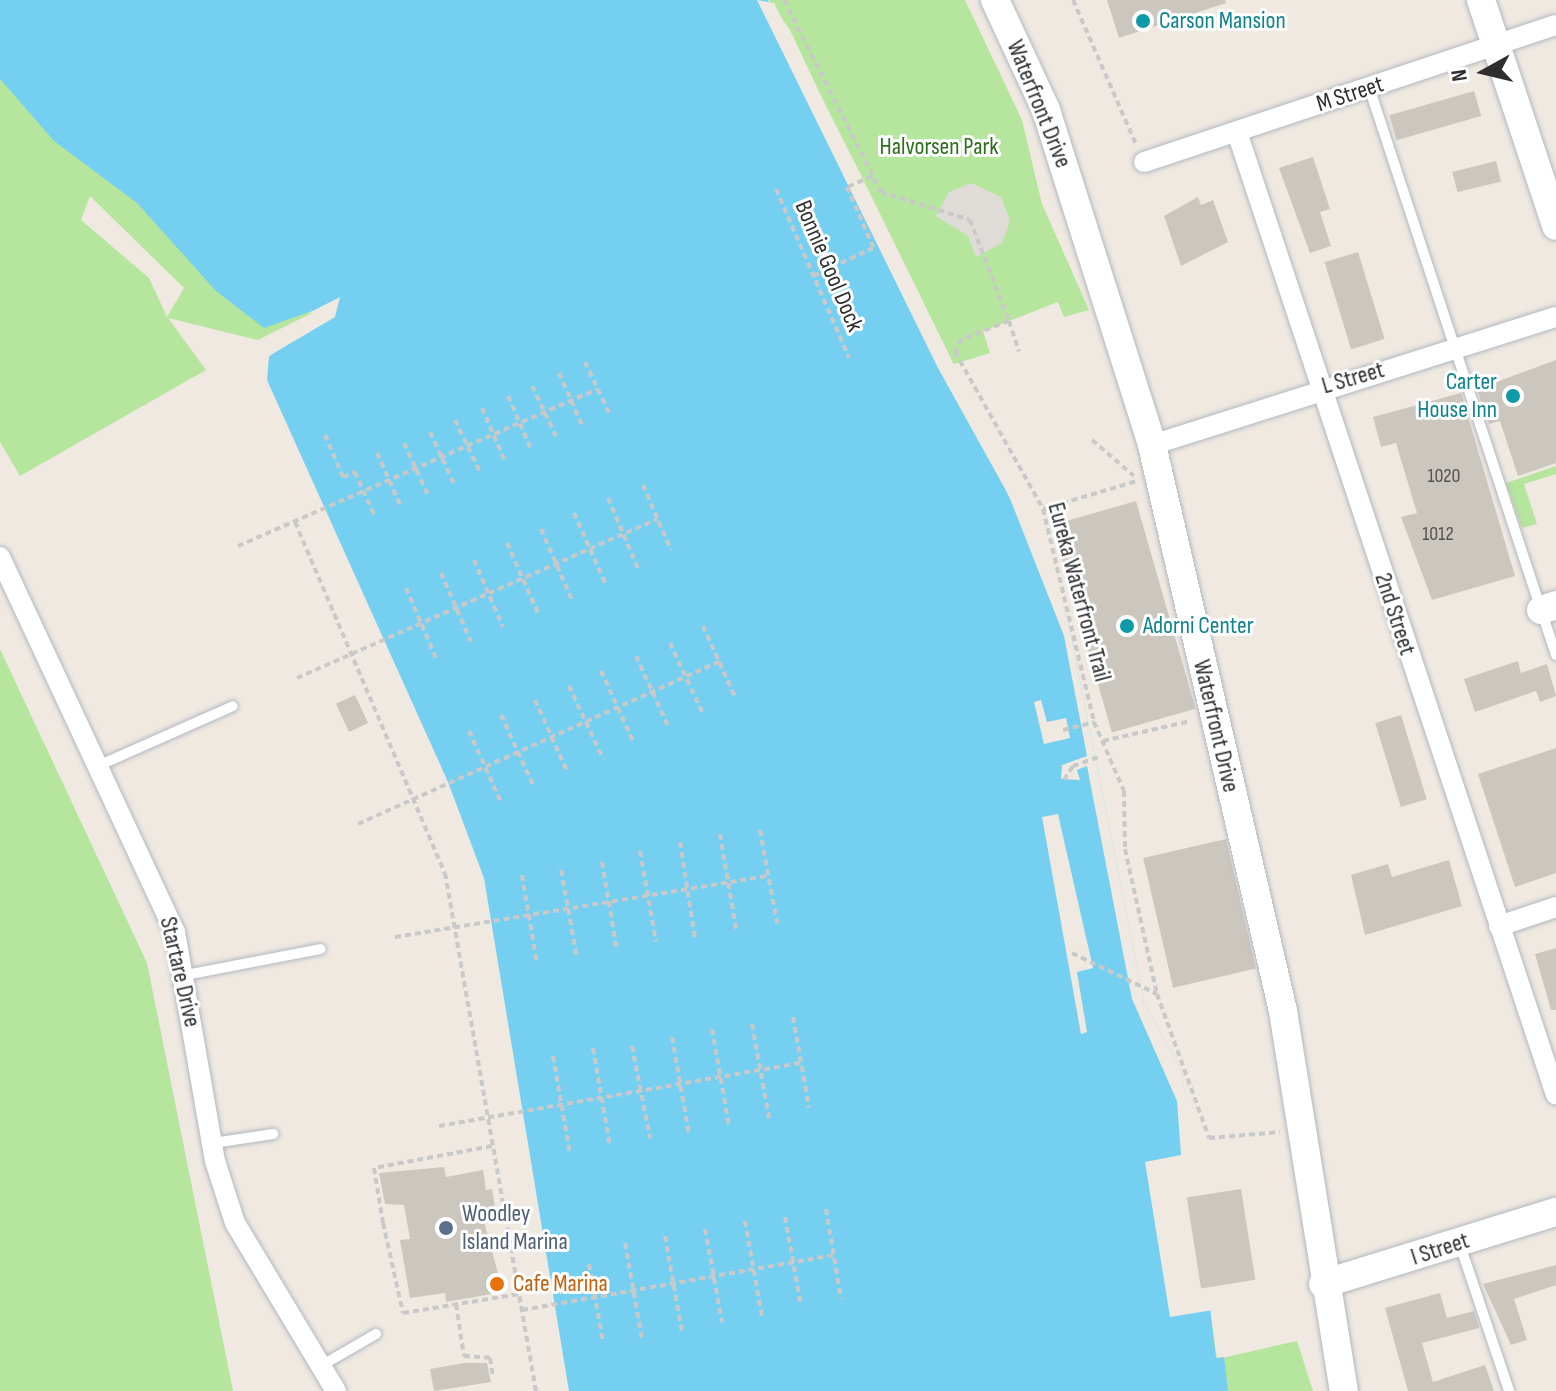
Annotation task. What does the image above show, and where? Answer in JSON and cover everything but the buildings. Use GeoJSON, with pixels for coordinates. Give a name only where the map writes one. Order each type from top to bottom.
{"type":"FeatureCollection","features":[{"type":"Feature","properties":{"kind":"street","name":"Waterfront Drive"},"geometry":{"type":"LineString","coordinates":[[995,0],[1046,110],[1152,445],[1283,1011],[1323,1284],[1344,1391]]}},
{"type":"Feature","properties":{"kind":"street"},"geometry":{"type":"LineString","coordinates":[[1481,0],[1556,226]]}},
{"type":"Feature","properties":{"kind":"street","name":"M Street"},"geometry":{"type":"LineString","coordinates":[[1144,162],[1556,25]]}},
{"type":"Feature","properties":{"kind":"street","name":"2nd Street"},"geometry":{"type":"LineString","coordinates":[[1237,132],[1556,1095]]}},
{"type":"Feature","properties":{"kind":"street","name":"L Street"},"geometry":{"type":"LineString","coordinates":[[1152,445],[1319,387],[1556,317]]}},
{"type":"Feature","properties":{"kind":"street","name":"Startare Drive"},"geometry":{"type":"LineString","coordinates":[[0,557],[100,765],[175,932],[186,975],[213,1143],[235,1223],[336,1391]]}},
{"type":"Feature","properties":{"kind":"street"},"geometry":{"type":"LineString","coordinates":[[1499,926],[1556,907]]}},
{"type":"Feature","properties":{"kind":"street","name":"I Street"},"geometry":{"type":"LineString","coordinates":[[1323,1284],[1556,1212]]}},
{"type":"Feature","properties":{"kind":"lane"},"geometry":{"type":"LineString","coordinates":[[1369,87],[1454,349],[1549,607],[1556,655]]}},
{"type":"Feature","properties":{"kind":"lane"},"geometry":{"type":"LineString","coordinates":[[100,765],[233,706]]}},
{"type":"Feature","properties":{"kind":"lane"},"geometry":{"type":"LineString","coordinates":[[186,975],[321,949]]}},
{"type":"Feature","properties":{"kind":"lane"},"geometry":{"type":"LineString","coordinates":[[213,1143],[273,1134]]}},
{"type":"Feature","properties":{"kind":"lane"},"geometry":{"type":"LineString","coordinates":[[1459,1243],[1509,1391]]}},
{"type":"Feature","properties":{"kind":"lane"},"geometry":{"type":"LineString","coordinates":[[319,1367],[376,1334]]}},
{"type":"Feature","properties":{"kind":"path"},"geometry":{"type":"LineString","coordinates":[[784,0],[881,192],[970,220],[1019,351]]}},
{"type":"Feature","properties":{"kind":"path"},"geometry":{"type":"LineString","coordinates":[[1073,0],[1144,162]]}},
{"type":"Feature","properties":{"kind":"path"},"geometry":{"type":"LineString","coordinates":[[872,176],[847,187],[874,249]]}},
{"type":"Feature","properties":{"kind":"path","name":"Bonnie Gool Dock"},"geometry":{"type":"LineString","coordinates":[[776,189],[849,358]]}},
{"type":"Feature","properties":{"kind":"path"},"geometry":{"type":"LineString","coordinates":[[869,239],[874,249]]}},
{"type":"Feature","properties":{"kind":"path"},"geometry":{"type":"LineString","coordinates":[[814,276],[874,249]]}},
{"type":"Feature","properties":{"kind":"path","name":"Eureka Waterfront Trail"},"geometry":{"type":"LineString","coordinates":[[1009,321],[962,339],[955,352],[1043,509],[1094,722],[1124,791],[1125,849],[1157,994],[1209,1138],[1299,1130]]}},
{"type":"Feature","properties":{"kind":"path"},"geometry":{"type":"LineString","coordinates":[[585,362],[610,415]]}},
{"type":"Feature","properties":{"kind":"path"},"geometry":{"type":"LineString","coordinates":[[559,373],[583,427]]}},
{"type":"Feature","properties":{"kind":"path"},"geometry":{"type":"LineString","coordinates":[[532,386],[558,440]]}},
{"type":"Feature","properties":{"kind":"path"},"geometry":{"type":"LineString","coordinates":[[238,546],[597,389]]}},
{"type":"Feature","properties":{"kind":"path"},"geometry":{"type":"LineString","coordinates":[[508,396],[531,449]]}},
{"type":"Feature","properties":{"kind":"path"},"geometry":{"type":"LineString","coordinates":[[482,408],[505,461]]}},
{"type":"Feature","properties":{"kind":"path"},"geometry":{"type":"LineString","coordinates":[[455,420],[480,472]]}},
{"type":"Feature","properties":{"kind":"path"},"geometry":{"type":"LineString","coordinates":[[430,432],[454,484]]}},
{"type":"Feature","properties":{"kind":"path"},"geometry":{"type":"LineString","coordinates":[[325,435],[343,477],[355,472],[375,517]]}},
{"type":"Feature","properties":{"kind":"path"},"geometry":{"type":"LineString","coordinates":[[1043,509],[1139,480],[1092,440]]}},
{"type":"Feature","properties":{"kind":"path"},"geometry":{"type":"LineString","coordinates":[[404,443],[428,495]]}},
{"type":"Feature","properties":{"kind":"path"},"geometry":{"type":"LineString","coordinates":[[377,453],[401,507]]}},
{"type":"Feature","properties":{"kind":"path"},"geometry":{"type":"LineString","coordinates":[[643,485],[671,550]]}},
{"type":"Feature","properties":{"kind":"path"},"geometry":{"type":"LineString","coordinates":[[608,498],[639,571]]}},
{"type":"Feature","properties":{"kind":"path"},"geometry":{"type":"LineString","coordinates":[[574,513],[606,585]]}},
{"type":"Feature","properties":{"kind":"path"},"geometry":{"type":"LineString","coordinates":[[297,678],[657,519]]}},
{"type":"Feature","properties":{"kind":"path"},"geometry":{"type":"LineString","coordinates":[[295,522],[445,873],[536,1391]]}},
{"type":"Feature","properties":{"kind":"path"},"geometry":{"type":"LineString","coordinates":[[541,529],[572,600]]}},
{"type":"Feature","properties":{"kind":"path"},"geometry":{"type":"LineString","coordinates":[[507,543],[538,613]]}},
{"type":"Feature","properties":{"kind":"path"},"geometry":{"type":"LineString","coordinates":[[474,560],[503,627]]}},
{"type":"Feature","properties":{"kind":"path"},"geometry":{"type":"LineString","coordinates":[[441,573],[471,642]]}},
{"type":"Feature","properties":{"kind":"path"},"geometry":{"type":"LineString","coordinates":[[406,588],[436,658]]}},
{"type":"Feature","properties":{"kind":"path"},"geometry":{"type":"LineString","coordinates":[[703,626],[735,697]]}},
{"type":"Feature","properties":{"kind":"path"},"geometry":{"type":"LineString","coordinates":[[670,643],[702,712]]}},
{"type":"Feature","properties":{"kind":"path"},"geometry":{"type":"LineString","coordinates":[[636,656],[668,726]]}},
{"type":"Feature","properties":{"kind":"path"},"geometry":{"type":"LineString","coordinates":[[358,824],[719,662]]}},
{"type":"Feature","properties":{"kind":"path"},"geometry":{"type":"LineString","coordinates":[[601,671],[634,743]]}},
{"type":"Feature","properties":{"kind":"path"},"geometry":{"type":"LineString","coordinates":[[569,686],[603,759]]}},
{"type":"Feature","properties":{"kind":"path"},"geometry":{"type":"LineString","coordinates":[[535,700],[568,773]]}},
{"type":"Feature","properties":{"kind":"path"},"geometry":{"type":"LineString","coordinates":[[501,715],[534,787]]}},
{"type":"Feature","properties":{"kind":"path"},"geometry":{"type":"LineString","coordinates":[[1103,741],[1201,718]]}},
{"type":"Feature","properties":{"kind":"path"},"geometry":{"type":"LineString","coordinates":[[1063,730],[1094,722]]}},
{"type":"Feature","properties":{"kind":"path"},"geometry":{"type":"LineString","coordinates":[[469,731],[500,800]]}},
{"type":"Feature","properties":{"kind":"path"},"geometry":{"type":"LineString","coordinates":[[1064,780],[1073,766],[1098,757]]}},
{"type":"Feature","properties":{"kind":"path"},"geometry":{"type":"LineString","coordinates":[[760,830],[777,923]]}},
{"type":"Feature","properties":{"kind":"path"},"geometry":{"type":"LineString","coordinates":[[720,834],[736,929]]}},
{"type":"Feature","properties":{"kind":"path"},"geometry":{"type":"LineString","coordinates":[[680,842],[695,938]]}},
{"type":"Feature","properties":{"kind":"path"},"geometry":{"type":"LineString","coordinates":[[640,851],[656,942]]}},
{"type":"Feature","properties":{"kind":"path"},"geometry":{"type":"LineString","coordinates":[[602,862],[617,951]]}},
{"type":"Feature","properties":{"kind":"path"},"geometry":{"type":"LineString","coordinates":[[561,870],[577,958]]}},
{"type":"Feature","properties":{"kind":"path"},"geometry":{"type":"LineString","coordinates":[[522,875],[537,964]]}},
{"type":"Feature","properties":{"kind":"path"},"geometry":{"type":"LineString","coordinates":[[395,937],[769,876]]}},
{"type":"Feature","properties":{"kind":"path"},"geometry":{"type":"LineString","coordinates":[[1072,953],[1157,994]]}},
{"type":"Feature","properties":{"kind":"path"},"geometry":{"type":"LineString","coordinates":[[793,1017],[809,1108]]}},
{"type":"Feature","properties":{"kind":"path"},"geometry":{"type":"LineString","coordinates":[[752,1024],[769,1118]]}},
{"type":"Feature","properties":{"kind":"path"},"geometry":{"type":"LineString","coordinates":[[712,1029],[729,1125]]}},
{"type":"Feature","properties":{"kind":"path"},"geometry":{"type":"LineString","coordinates":[[672,1037],[689,1134]]}},
{"type":"Feature","properties":{"kind":"path"},"geometry":{"type":"LineString","coordinates":[[632,1046],[650,1138]]}},
{"type":"Feature","properties":{"kind":"path"},"geometry":{"type":"LineString","coordinates":[[593,1048],[610,1146]]}},
{"type":"Feature","properties":{"kind":"path"},"geometry":{"type":"LineString","coordinates":[[553,1056],[570,1153]]}},
{"type":"Feature","properties":{"kind":"path"},"geometry":{"type":"LineString","coordinates":[[439,1126],[801,1063]]}},
{"type":"Feature","properties":{"kind":"path"},"geometry":{"type":"LineString","coordinates":[[493,1146],[374,1168],[403,1313],[519,1294]]}},
{"type":"Feature","properties":{"kind":"path"},"geometry":{"type":"LineString","coordinates":[[826,1209],[841,1299]]}},
{"type":"Feature","properties":{"kind":"path"},"geometry":{"type":"LineString","coordinates":[[785,1217],[801,1306]]}},
{"type":"Feature","properties":{"kind":"path"},"geometry":{"type":"LineString","coordinates":[[745,1221],[762,1316]]}},
{"type":"Feature","properties":{"kind":"path"},"geometry":{"type":"LineString","coordinates":[[705,1229],[722,1322]]}},
{"type":"Feature","properties":{"kind":"path"},"geometry":{"type":"LineString","coordinates":[[665,1236],[682,1332]]}},
{"type":"Feature","properties":{"kind":"path"},"geometry":{"type":"LineString","coordinates":[[625,1243],[642,1338]]}},
{"type":"Feature","properties":{"kind":"path"},"geometry":{"type":"LineString","coordinates":[[522,1310],[834,1255]]}},
{"type":"Feature","properties":{"kind":"path"},"geometry":{"type":"LineString","coordinates":[[589,1264],[603,1341]]}},
{"type":"Feature","properties":{"kind":"path"},"geometry":{"type":"LineString","coordinates":[[456,1304],[464,1356],[490,1358],[493,1378]]}},
{"type":"Feature","properties":{"kind":"green space"},"geometry":{"type":"Polygon","coordinates":[[[0,0],[332,303],[258,340],[168,318],[206,370],[20,476],[0,442],[0,0]],[[90,196],[81,220],[149,278],[167,317],[184,288],[90,196]]]}},
{"type":"Feature","properties":{"kind":"green space","name":"Halvorsen Park"},"geometry":{"type":"Polygon","coordinates":[[[769,0],[965,0],[1022,120],[1042,204],[1089,310],[1064,317],[1058,302],[983,331],[990,353],[948,366],[790,30],[769,0]]]}},
{"type":"Feature","properties":{"kind":"green space"},"geometry":{"type":"Polygon","coordinates":[[[1556,466],[1556,474],[1524,484],[1537,524],[1522,528],[1506,483],[1556,466]]]}},
{"type":"Feature","properties":{"kind":"green space"},"geometry":{"type":"Polygon","coordinates":[[[0,649],[147,963],[233,1391],[0,1391],[0,649]]]}},
{"type":"Feature","properties":{"kind":"green space"},"geometry":{"type":"Polygon","coordinates":[[[1210,1312],[1217,1359],[1297,1341],[1313,1391],[1173,1391],[1210,1312]]]}},
{"type":"Feature","properties":{"kind":"shaded area"},"geometry":{"type":"Polygon","coordinates":[[[971,183],[1001,197],[1010,221],[1002,243],[976,257],[968,236],[936,216],[949,192],[971,183]]]}},
{"type":"Feature","properties":{"kind":"water"},"geometry":{"type":"Polygon","coordinates":[[[0,0],[768,0],[1067,616],[1144,1003],[1182,1071],[1216,1358],[1224,1357],[1228,1391],[560,1391],[472,864],[259,372],[277,345],[332,318],[332,304],[264,328],[216,291],[137,203],[54,141],[0,79],[0,0]]]}},
{"type":"Feature","properties":{"kind":"pier"},"geometry":{"type":"Polygon","coordinates":[[[757,0],[774,3],[861,175],[1016,491],[1067,616],[1144,1003],[1182,1071],[1213,1310],[1170,1317],[1145,1162],[1181,1155],[1177,1101],[1132,999],[1087,766],[1077,770],[1080,780],[1061,779],[1062,765],[1087,756],[1064,636],[1009,496],[938,368],[757,0]]]}},
{"type":"Feature","properties":{"kind":"pier"},"geometry":{"type":"Polygon","coordinates":[[[340,297],[335,317],[269,356],[267,380],[448,782],[484,878],[569,1391],[556,1391],[469,865],[255,373],[274,342],[328,316],[328,308],[307,314],[340,297]]]}},
{"type":"Feature","properties":{"kind":"pier"},"geometry":{"type":"Polygon","coordinates":[[[1041,700],[1047,722],[1066,718],[1070,738],[1044,744],[1034,702],[1041,700]]]}},
{"type":"Feature","properties":{"kind":"pier"},"geometry":{"type":"Polygon","coordinates":[[[1058,814],[1093,968],[1077,972],[1087,1032],[1081,1034],[1042,817],[1058,814]]]}},
{"type":"Feature","properties":{"kind":"place","name":"Carson Mansion"},"geometry":{"type":"Point","coordinates":[1143,21]}},
{"type":"Feature","properties":{"kind":"place","name":"Carter House Inn"},"geometry":{"type":"Point","coordinates":[1513,396]}},
{"type":"Feature","properties":{"kind":"place","name":"Adorni Center"},"geometry":{"type":"Point","coordinates":[1127,626]}},
{"type":"Feature","properties":{"kind":"place","name":"Woodley Island Marina"},"geometry":{"type":"Point","coordinates":[446,1228]}},
{"type":"Feature","properties":{"kind":"place","name":"Cafe Marina"},"geometry":{"type":"Point","coordinates":[497,1284]}}]}
